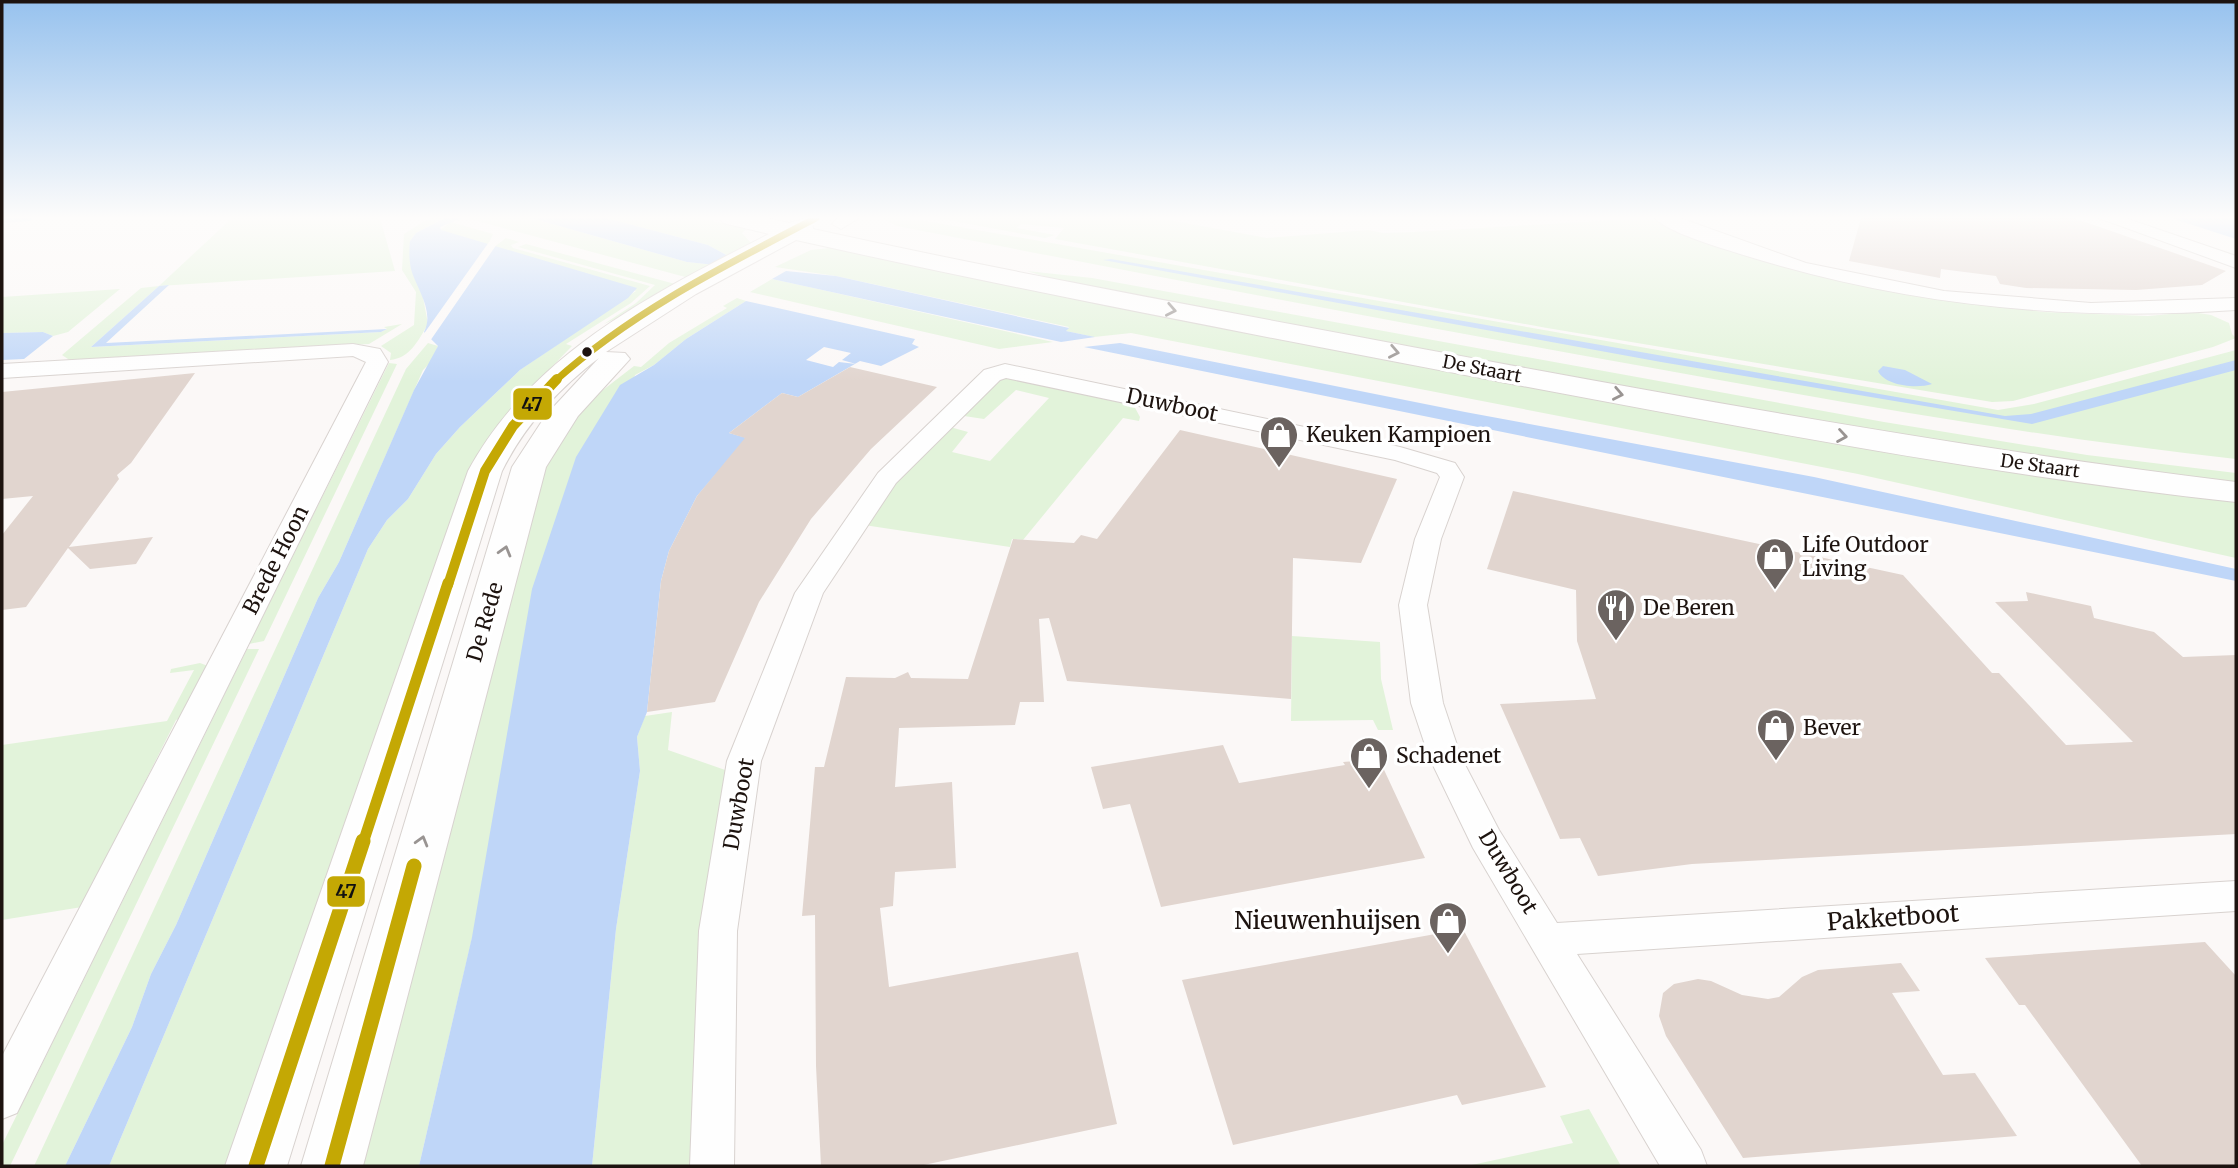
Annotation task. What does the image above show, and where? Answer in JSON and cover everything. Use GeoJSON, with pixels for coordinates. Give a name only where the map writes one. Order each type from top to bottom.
{"type":"FeatureCollection","features":[{"type":"Feature","properties":{"kind":"main road","name":"De Rede"},"geometry":{"type":"LineString","coordinates":[[256,1166],[485,471],[510,426],[546,386],[597,345],[735,273]]}},
{"type":"Feature","properties":{"kind":"main road","name":"De Staart"},"geometry":{"type":"LineString","coordinates":[[1007,273],[1094,295],[1836,435],[2043,467],[2236,492]]}},
{"type":"Feature","properties":{"kind":"main road","name":"De Staart"},"geometry":{"type":"LineString","coordinates":[[1085,273],[1881,416],[2105,452],[2236,466]]}},
{"type":"Feature","properties":{"kind":"main road","name":"De Rede"},"geometry":{"type":"LineString","coordinates":[[332,1166],[530,467],[551,425],[580,392],[638,340],[692,297]]}},
{"type":"Feature","properties":{"kind":"street"},"geometry":{"type":"LineString","coordinates":[[1828,273],[1992,303],[2136,311],[2236,304]]}},
{"type":"Feature","properties":{"kind":"street","name":"Brede Hoon"},"geometry":{"type":"LineString","coordinates":[[2,371],[353,350],[372,354],[377,362],[2,1099]]}},
{"type":"Feature","properties":{"kind":"street","name":"Duwboot"},"geometry":{"type":"LineString","coordinates":[[712,1166],[718,931],[744,761],[809,593],[817,581],[887,478],[992,375],[1005,371],[1400,454],[1447,468],[1452,477],[1428,538],[1413,605],[1427,703],[1445,757],[1485,838],[1685,1166]]}},
{"type":"Feature","properties":{"kind":"street","name":"Pakketboot"},"geometry":{"type":"LineString","coordinates":[[1549,940],[2236,896]]}},
{"type":"Feature","properties":{"kind":"green space"},"geometry":{"type":"Polygon","coordinates":[[[173,273],[371,273],[159,286],[173,273]]]}},
{"type":"Feature","properties":{"kind":"green space"},"geometry":{"type":"Polygon","coordinates":[[[404,273],[413,273],[422,292],[428,324],[408,352],[390,360],[391,353],[381,346],[414,325],[416,292],[404,273]]]}},
{"type":"Feature","properties":{"kind":"green space"},"geometry":{"type":"Polygon","coordinates":[[[576,273],[601,273],[650,286],[631,303],[566,344],[572,346],[521,399],[252,1114],[224,1166],[109,1166],[368,549],[387,520],[408,499],[436,454],[460,427],[520,370],[636,291],[576,273]]]}},
{"type":"Feature","properties":{"kind":"green space"},"geometry":{"type":"Polygon","coordinates":[[[610,273],[632,273],[679,285],[665,296],[604,324],[636,303],[655,285],[610,273]]]}},
{"type":"Feature","properties":{"kind":"green space"},"geometry":{"type":"Polygon","coordinates":[[[669,273],[700,273],[689,278],[669,273]]]}},
{"type":"Feature","properties":{"kind":"green space"},"geometry":{"type":"Polygon","coordinates":[[[812,273],[975,273],[2066,477],[2236,500],[2236,558],[1858,474],[1131,333],[1094,337],[1066,331],[1069,327],[812,273]]]}},
{"type":"Feature","properties":{"kind":"green space"},"geometry":{"type":"Polygon","coordinates":[[[1032,273],[1092,278],[1884,422],[2087,455],[2236,473],[2236,486],[2165,478],[1763,414],[1056,280],[1032,273]]]}},
{"type":"Feature","properties":{"kind":"green space"},"geometry":{"type":"Polygon","coordinates":[[[1138,273],[1218,273],[1998,410],[2034,404],[2236,350],[2236,459],[1935,417],[1138,273]]]}},
{"type":"Feature","properties":{"kind":"green space"},"geometry":{"type":"Polygon","coordinates":[[[1240,273],[1814,273],[1896,292],[2043,312],[2148,316],[2192,312],[2211,315],[2229,323],[2236,338],[2213,347],[2013,401],[1992,402],[1547,328],[1240,273]]]}},
{"type":"Feature","properties":{"kind":"green space"},"geometry":{"type":"Polygon","coordinates":[[[772,279],[1053,342],[999,349],[750,292],[772,279]]]}},
{"type":"Feature","properties":{"kind":"green space"},"geometry":{"type":"Polygon","coordinates":[[[159,286],[91,347],[381,332],[387,329],[384,327],[402,324],[369,344],[71,361],[62,355],[141,288],[159,286]]]}},
{"type":"Feature","properties":{"kind":"green space"},"geometry":{"type":"Polygon","coordinates":[[[120,289],[68,332],[53,336],[43,332],[2,333],[2,297],[120,289]]]}},
{"type":"Feature","properties":{"kind":"green space"},"geometry":{"type":"Polygon","coordinates":[[[737,298],[746,301],[686,339],[654,365],[635,375],[472,938],[419,1166],[361,1166],[544,466],[581,407],[634,366],[641,367],[669,343],[727,308],[723,306],[737,298]]]}},
{"type":"Feature","properties":{"kind":"green space"},"geometry":{"type":"Polygon","coordinates":[[[428,343],[438,346],[432,361],[423,370],[339,562],[318,598],[176,925],[151,974],[132,1027],[65,1166],[34,1166],[406,369],[428,343]]]}},
{"type":"Feature","properties":{"kind":"green space"},"geometry":{"type":"Polygon","coordinates":[[[389,363],[397,364],[264,641],[249,644],[389,363]]]}},
{"type":"Feature","properties":{"kind":"green space"},"geometry":{"type":"Polygon","coordinates":[[[1003,377],[1133,404],[1140,417],[1139,421],[1123,418],[1023,540],[1012,539],[1010,547],[864,525],[898,479],[950,427],[968,432],[952,452],[990,461],[1049,398],[1016,390],[984,419],[964,416],[965,410],[1003,377]]]}},
{"type":"Feature","properties":{"kind":"green space"},"geometry":{"type":"Polygon","coordinates":[[[1292,636],[1380,642],[1381,679],[1393,730],[1378,730],[1373,720],[1291,721],[1292,636]]]}},
{"type":"Feature","properties":{"kind":"green space"},"geometry":{"type":"Polygon","coordinates":[[[247,649],[259,649],[10,1166],[2,1166],[2,1145],[247,649]]]}},
{"type":"Feature","properties":{"kind":"green space"},"geometry":{"type":"Polygon","coordinates":[[[200,663],[208,666],[181,718],[176,720],[82,907],[2,920],[2,745],[167,721],[194,670],[170,673],[171,669],[200,663]]]}},
{"type":"Feature","properties":{"kind":"green space"},"geometry":{"type":"Polygon","coordinates":[[[672,712],[668,750],[728,771],[707,916],[695,1166],[592,1166],[616,929],[640,771],[637,737],[645,716],[672,712]]]}},
{"type":"Feature","properties":{"kind":"green space"},"geometry":{"type":"Polygon","coordinates":[[[1589,1109],[1621,1166],[1467,1166],[1573,1143],[1560,1116],[1589,1109]]]}},
{"type":"Feature","properties":{"kind":"water"},"geometry":{"type":"Polygon","coordinates":[[[412,273],[585,273],[637,288],[628,298],[520,370],[460,427],[436,454],[408,499],[387,520],[368,549],[109,1166],[65,1166],[132,1027],[151,974],[176,925],[318,598],[339,562],[414,390],[438,346],[424,332],[427,316],[424,300],[412,273]]]}},
{"type":"Feature","properties":{"kind":"water"},"geometry":{"type":"Polygon","coordinates":[[[783,273],[836,276],[1069,328],[1066,331],[1095,337],[1061,342],[772,279],[783,273]]]}},
{"type":"Feature","properties":{"kind":"water"},"geometry":{"type":"Polygon","coordinates":[[[1171,273],[1188,273],[2005,416],[2031,414],[2236,360],[2236,370],[2032,424],[1661,362],[1171,273]]]}},
{"type":"Feature","properties":{"kind":"water"},"geometry":{"type":"Polygon","coordinates":[[[169,285],[106,343],[387,329],[381,332],[91,347],[159,286],[169,285]]]}},
{"type":"Feature","properties":{"kind":"water"},"geometry":{"type":"Polygon","coordinates":[[[746,301],[915,339],[912,344],[919,347],[881,366],[860,361],[798,397],[782,393],[729,433],[747,438],[697,496],[669,551],[661,581],[647,712],[637,737],[640,771],[616,929],[592,1166],[419,1166],[472,937],[532,589],[576,457],[620,385],[654,365],[686,339],[746,301]]]}},
{"type":"Feature","properties":{"kind":"water"},"geometry":{"type":"Polygon","coordinates":[[[43,332],[53,336],[24,359],[2,360],[2,333],[43,332]]]}},
{"type":"Feature","properties":{"kind":"water"},"geometry":{"type":"Polygon","coordinates":[[[1120,343],[1465,412],[1814,477],[2236,569],[2236,581],[1084,347],[1120,343]]]}},
{"type":"Feature","properties":{"kind":"water"},"geometry":{"type":"Polygon","coordinates":[[[1883,366],[1905,370],[1932,384],[1910,386],[1894,383],[1878,371],[1883,366]]]}},
{"type":"Feature","properties":{"kind":"pier"},"geometry":{"type":"Polygon","coordinates":[[[467,273],[477,273],[430,341],[423,335],[467,273]]]}},
{"type":"Feature","properties":{"kind":"pier"},"geometry":{"type":"Polygon","coordinates":[[[824,347],[851,353],[842,360],[856,364],[839,362],[833,367],[806,360],[824,347]]]}},
{"type":"Feature","properties":{"kind":"building"},"geometry":{"type":"Polygon","coordinates":[[[1911,273],[1941,273],[1940,278],[1911,273]]]}},
{"type":"Feature","properties":{"kind":"building"},"geometry":{"type":"Polygon","coordinates":[[[1969,273],[2223,273],[2202,285],[2136,290],[2026,288],[2000,284],[1996,276],[1969,273]]]}},
{"type":"Feature","properties":{"kind":"building"},"geometry":{"type":"Polygon","coordinates":[[[850,367],[937,387],[871,449],[811,519],[759,602],[715,702],[647,712],[661,581],[669,551],[697,496],[745,438],[729,433],[782,393],[798,397],[850,367]]]}},
{"type":"Feature","properties":{"kind":"building"},"geometry":{"type":"Polygon","coordinates":[[[195,373],[131,463],[117,475],[119,479],[69,547],[153,537],[136,564],[90,569],[68,548],[26,607],[2,610],[2,535],[33,496],[2,499],[2,392],[195,373]]]}},
{"type":"Feature","properties":{"kind":"building"},"geometry":{"type":"Polygon","coordinates":[[[1180,430],[1397,479],[1361,563],[1293,558],[1291,699],[1067,681],[1049,618],[1039,619],[1044,702],[1020,702],[1015,725],[899,728],[895,787],[952,782],[956,868],[895,872],[893,906],[880,908],[889,987],[1078,952],[1117,1124],[919,1166],[821,1166],[816,1066],[815,915],[802,916],[815,767],[824,767],[846,677],[895,678],[908,672],[911,678],[968,679],[1013,539],[1074,543],[1081,535],[1097,539],[1180,430]]]}},
{"type":"Feature","properties":{"kind":"building"},"geometry":{"type":"Polygon","coordinates":[[[1513,491],[1903,575],[1992,673],[1999,673],[2066,745],[2133,742],[1995,602],[2028,601],[2026,592],[2091,606],[2094,618],[2154,632],[2183,657],[2236,655],[2236,834],[1692,864],[1598,876],[1580,838],[1560,839],[1500,704],[1596,699],[1577,641],[1576,590],[1487,569],[1513,491]]]}},
{"type":"Feature","properties":{"kind":"building"},"geometry":{"type":"Polygon","coordinates":[[[1223,745],[1239,783],[1345,765],[1343,762],[1379,759],[1425,858],[1161,907],[1130,804],[1103,809],[1091,767],[1223,745]]]}},
{"type":"Feature","properties":{"kind":"building"},"geometry":{"type":"Polygon","coordinates":[[[1463,929],[1546,1087],[1462,1105],[1457,1095],[1233,1145],[1182,980],[1463,929]]]}},
{"type":"Feature","properties":{"kind":"building"},"geometry":{"type":"Polygon","coordinates":[[[2205,942],[2236,976],[2236,1166],[2142,1166],[2025,1005],[2019,1005],[1985,958],[2205,942]]]}},
{"type":"Feature","properties":{"kind":"building"},"geometry":{"type":"Polygon","coordinates":[[[1901,963],[1920,991],[1892,993],[1943,1075],[1975,1073],[2017,1136],[1743,1158],[1666,1036],[1659,1016],[1663,993],[1674,984],[1698,979],[1711,981],[1742,995],[1768,999],[1779,997],[1802,977],[1818,970],[1901,963]]]}},
{"type":"Feature","properties":{"kind":"transit line","name":"47"},"geometry":{"type":"LineString","coordinates":[[256,1166],[485,471],[513,426],[548,387],[587,352],[630,321],[713,273]]}},
{"type":"Feature","properties":{"kind":"transit line","name":"47"},"geometry":{"type":"LineString","coordinates":[[332,1166],[414,866]]}},
{"type":"Feature","properties":{"kind":"place","name":"Keuken Kampioen"},"geometry":{"type":"Point","coordinates":[1279,469]}},
{"type":"Feature","properties":{"kind":"place","name":"Life Outdoor Living"},"geometry":{"type":"Point","coordinates":[1775,591]}},
{"type":"Feature","properties":{"kind":"place","name":"De Beren"},"geometry":{"type":"Point","coordinates":[1616,642]}},
{"type":"Feature","properties":{"kind":"place","name":"Bever"},"geometry":{"type":"Point","coordinates":[1776,762]}},
{"type":"Feature","properties":{"kind":"place","name":"Schadenet"},"geometry":{"type":"Point","coordinates":[1369,790]}},
{"type":"Feature","properties":{"kind":"place","name":"Nieuwenhuijsen"},"geometry":{"type":"Point","coordinates":[1448,955]}}]}
